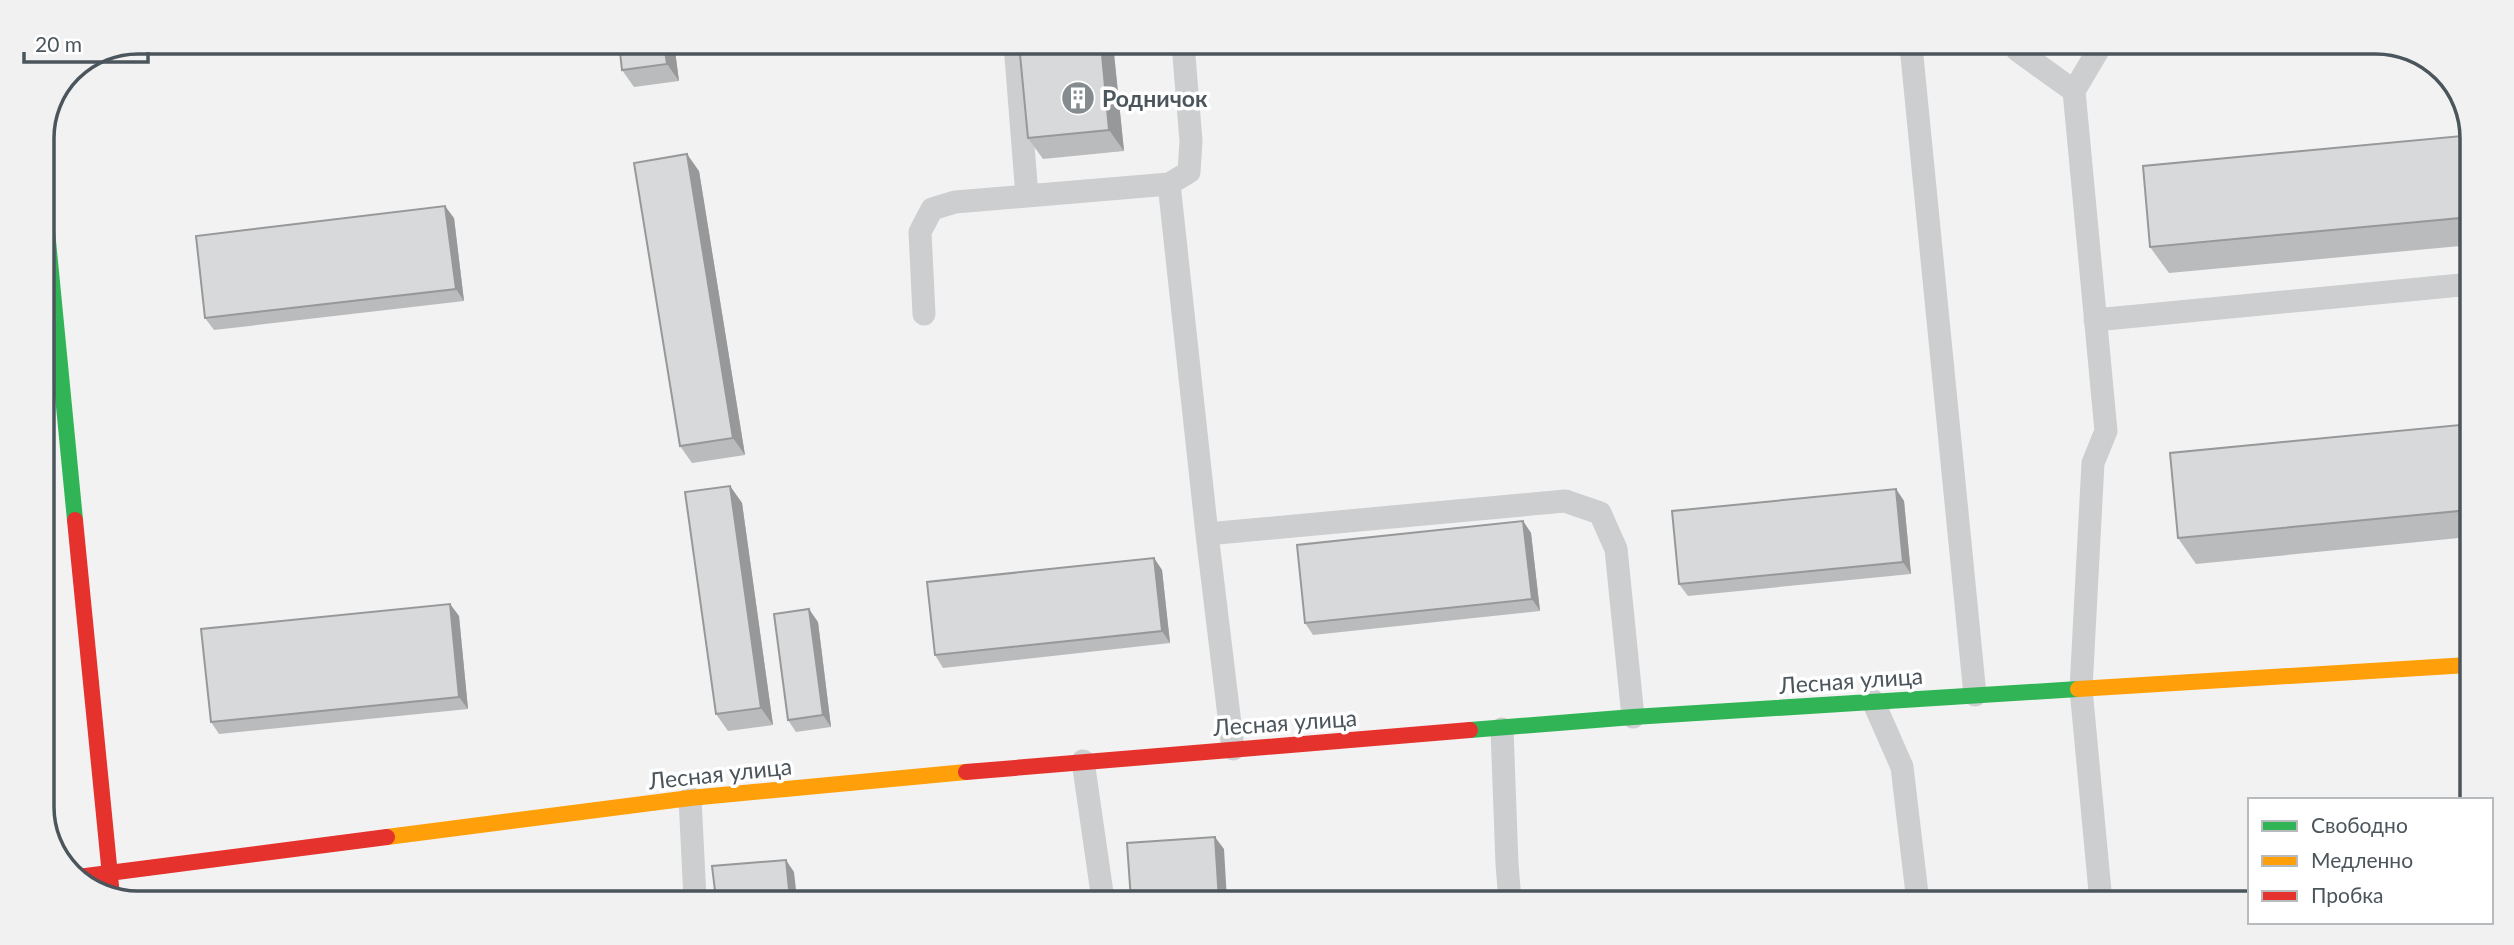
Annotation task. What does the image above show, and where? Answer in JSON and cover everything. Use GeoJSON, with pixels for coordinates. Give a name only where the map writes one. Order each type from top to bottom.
{"type":"FeatureCollection","features":[{"type":"Feature","properties":{"kind":"street"},"geometry":{"type":"LineString","coordinates":[[54,398],[112,886]]}},
{"type":"Feature","properties":{"kind":"street","name":"Лесная улица"},"geometry":{"type":"LineString","coordinates":[[89,875],[690,797],[1083,761],[1633,717],[2460,665]]}},
{"type":"Feature","properties":{"kind":"lane"},"geometry":{"type":"LineString","coordinates":[[1015,54],[1027,196]]}},
{"type":"Feature","properties":{"kind":"lane"},"geometry":{"type":"LineString","coordinates":[[925,314],[920,232],[932,209],[955,202],[1169,184],[1189,172],[1192,141],[1184,54]]}},
{"type":"Feature","properties":{"kind":"lane"},"geometry":{"type":"LineString","coordinates":[[1912,54],[1975,695]]}},
{"type":"Feature","properties":{"kind":"lane"},"geometry":{"type":"LineString","coordinates":[[2023,54],[2074,91]]}},
{"type":"Feature","properties":{"kind":"lane"},"geometry":{"type":"LineString","coordinates":[[2096,54],[2074,91],[2106,431],[2093,463],[2081,689],[2100,891]]}},
{"type":"Feature","properties":{"kind":"lane"},"geometry":{"type":"LineString","coordinates":[[1169,184],[1233,749]]}},
{"type":"Feature","properties":{"kind":"lane"},"geometry":{"type":"LineString","coordinates":[[2095,320],[2460,285]]}},
{"type":"Feature","properties":{"kind":"lane"},"geometry":{"type":"LineString","coordinates":[[1207,534],[1565,501],[1600,513],[1616,549],[1633,717]]}},
{"type":"Feature","properties":{"kind":"lane"},"geometry":{"type":"LineString","coordinates":[[1873,701],[1902,767],[1917,891]]}},
{"type":"Feature","properties":{"kind":"lane"},"geometry":{"type":"LineString","coordinates":[[1502,729],[1510,891]]}},
{"type":"Feature","properties":{"kind":"lane"},"geometry":{"type":"LineString","coordinates":[[1083,761],[1103,891]]}},
{"type":"Feature","properties":{"kind":"lane"},"geometry":{"type":"LineString","coordinates":[[690,797],[695,891]]}},
{"type":"Feature","properties":{"kind":"building"},"geometry":{"type":"Polygon","coordinates":[[[620,54],[666,54],[667,64],[622,70],[620,54]]]}},
{"type":"Feature","properties":{"kind":"building","name":"Родничок"},"geometry":{"type":"Polygon","coordinates":[[[1020,54],[1102,54],[1109,130],[1028,138],[1020,54]]]}},
{"type":"Feature","properties":{"kind":"building"},"geometry":{"type":"Polygon","coordinates":[[[2460,136],[2460,218],[2150,247],[2143,166],[2460,136]]]}},
{"type":"Feature","properties":{"kind":"building"},"geometry":{"type":"Polygon","coordinates":[[[687,154],[733,438],[680,446],[634,163],[687,154]]]}},
{"type":"Feature","properties":{"kind":"building"},"geometry":{"type":"Polygon","coordinates":[[[445,206],[456,289],[205,318],[196,236],[445,206]]]}},
{"type":"Feature","properties":{"kind":"building"},"geometry":{"type":"Polygon","coordinates":[[[2460,425],[2460,511],[2178,538],[2170,453],[2460,425]]]}},
{"type":"Feature","properties":{"kind":"building"},"geometry":{"type":"Polygon","coordinates":[[[730,486],[761,708],[716,714],[685,492],[730,486]]]}},
{"type":"Feature","properties":{"kind":"building"},"geometry":{"type":"Polygon","coordinates":[[[1896,489],[1903,562],[1679,584],[1672,511],[1896,489]]]}},
{"type":"Feature","properties":{"kind":"building"},"geometry":{"type":"Polygon","coordinates":[[[1523,521],[1532,599],[1305,623],[1297,545],[1523,521]]]}},
{"type":"Feature","properties":{"kind":"building"},"geometry":{"type":"Polygon","coordinates":[[[1154,558],[1162,631],[935,655],[927,582],[1154,558]]]}},
{"type":"Feature","properties":{"kind":"building"},"geometry":{"type":"Polygon","coordinates":[[[450,604],[459,697],[211,722],[201,629],[450,604]]]}},
{"type":"Feature","properties":{"kind":"building"},"geometry":{"type":"Polygon","coordinates":[[[809,609],[823,715],[788,720],[774,614],[809,609]]]}},
{"type":"Feature","properties":{"kind":"building"},"geometry":{"type":"Polygon","coordinates":[[[1215,837],[1218,891],[1130,891],[1127,843],[1215,837]]]}},
{"type":"Feature","properties":{"kind":"building"},"geometry":{"type":"Polygon","coordinates":[[[786,860],[789,891],[715,891],[712,866],[786,860]]]}},
{"type":"Feature","properties":{"kind":"traffic: fast"},"geometry":{"type":"LineString","coordinates":[[54,303],[75,520]]}},
{"type":"Feature","properties":{"kind":"traffic: fast"},"geometry":{"type":"LineString","coordinates":[[1470,730],[2078,689]]}},
{"type":"Feature","properties":{"kind":"traffic: slow"},"geometry":{"type":"LineString","coordinates":[[2078,689],[2460,665]]}},
{"type":"Feature","properties":{"kind":"traffic: slow"},"geometry":{"type":"LineString","coordinates":[[387,837],[690,798],[966,772]]}},
{"type":"Feature","properties":{"kind":"traffic: jam"},"geometry":{"type":"LineString","coordinates":[[75,520],[111,886]]}},
{"type":"Feature","properties":{"kind":"traffic: jam"},"geometry":{"type":"LineString","coordinates":[[966,772],[1470,730]]}},
{"type":"Feature","properties":{"kind":"traffic: jam"},"geometry":{"type":"LineString","coordinates":[[90,875],[387,837]]}},
{"type":"Feature","properties":{"kind":"place","name":"Родничок"},"geometry":{"type":"Point","coordinates":[1078,98]}}]}
